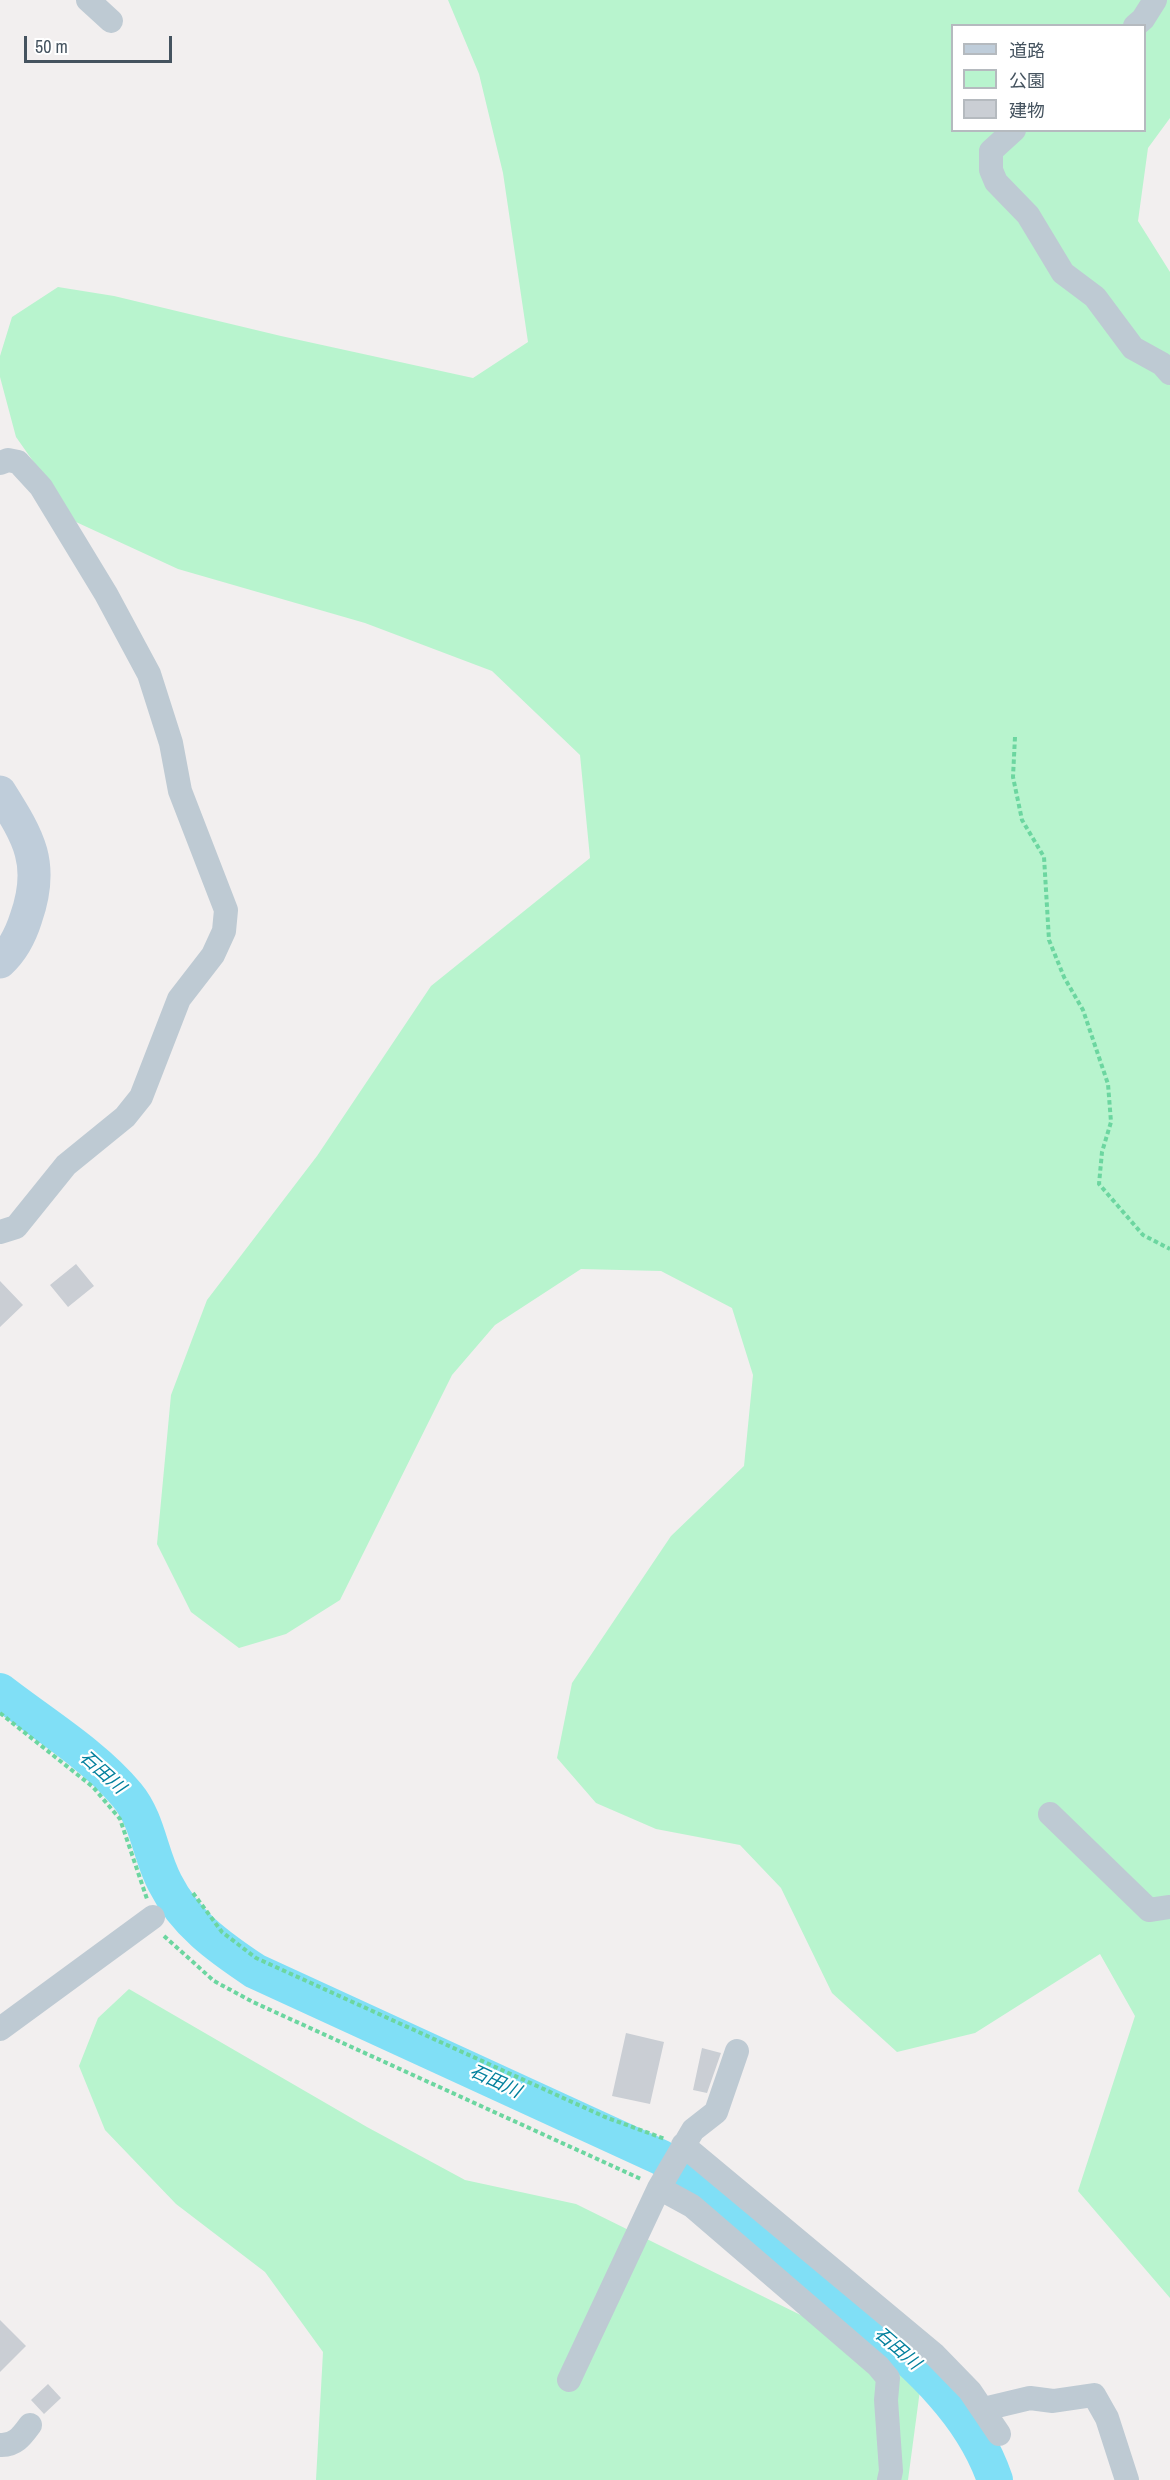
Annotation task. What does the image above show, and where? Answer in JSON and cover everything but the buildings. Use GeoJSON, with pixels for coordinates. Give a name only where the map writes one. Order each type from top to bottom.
{"type":"FeatureCollection","features":[{"type":"Feature","properties":{"kind":"main road"},"geometry":{"type":"LineString","coordinates":[[0,792],[22,827],[34,863],[35,892],[24,926],[8,955],[0,962]]}},
{"type":"Feature","properties":{"kind":"street"},"geometry":{"type":"LineString","coordinates":[[88,0],[111,21]]}},
{"type":"Feature","properties":{"kind":"street"},"geometry":{"type":"LineString","coordinates":[[1137,24],[1155,0]]}},
{"type":"Feature","properties":{"kind":"street"},"geometry":{"type":"LineString","coordinates":[[1012,132],[991,152],[991,170],[996,182],[1028,215],[1063,273],[1095,297],[1133,348],[1162,364],[1170,373]]}},
{"type":"Feature","properties":{"kind":"street"},"geometry":{"type":"LineString","coordinates":[[0,463],[8,460],[18,462],[41,487],[106,594],[148,674],[171,743],[180,791],[226,910],[224,931],[217,947],[179,999],[141,1097],[125,1118],[66,1165],[16,1227],[0,1232]]}},
{"type":"Feature","properties":{"kind":"street"},"geometry":{"type":"LineString","coordinates":[[1050,1815],[1149,1910],[1170,1907]]}},
{"type":"Feature","properties":{"kind":"street"},"geometry":{"type":"LineString","coordinates":[[0,2029],[153,1917]]}},
{"type":"Feature","properties":{"kind":"street"},"geometry":{"type":"LineString","coordinates":[[569,2380],[659,2188],[693,2130],[716,2112],[737,2051]]}},
{"type":"Feature","properties":{"kind":"street"},"geometry":{"type":"LineString","coordinates":[[683,2145],[935,2355],[984,2409],[999,2434]]}},
{"type":"Feature","properties":{"kind":"street"},"geometry":{"type":"LineString","coordinates":[[659,2188],[692,2206],[878,2366],[888,2378],[886,2400],[891,2471],[889,2480]]}},
{"type":"Feature","properties":{"kind":"street"},"geometry":{"type":"LineString","coordinates":[[984,2409],[1030,2398],[1053,2401],[1094,2395],[1107,2418],[1127,2480]]}},
{"type":"Feature","properties":{"kind":"street"},"geometry":{"type":"LineString","coordinates":[[0,2445],[8,2446],[21,2438],[30,2425]]}},
{"type":"Feature","properties":{"kind":"path"},"geometry":{"type":"LineString","coordinates":[[1015,737],[1013,777],[1022,820],[1044,857],[1049,940],[1064,977],[1083,1010],[1108,1084],[1112,1122],[1102,1152],[1099,1184],[1143,1235],[1170,1248]]}},
{"type":"Feature","properties":{"kind":"path"},"geometry":{"type":"LineString","coordinates":[[0,1713],[93,1787],[120,1819],[153,1917],[166,1939],[214,1981],[253,2002],[659,2188]]}},
{"type":"Feature","properties":{"kind":"path"},"geometry":{"type":"LineString","coordinates":[[193,1893],[222,1932],[256,1958],[605,2117],[683,2145]]}},
{"type":"Feature","properties":{"kind":"green space"},"geometry":{"type":"Polygon","coordinates":[[[448,0],[1170,0],[1170,118],[1148,148],[1138,221],[1170,272],[1170,2298],[1078,2191],[1135,2016],[1100,1954],[975,2033],[897,2052],[832,1993],[781,1888],[740,1845],[656,1829],[596,1803],[557,1758],[572,1683],[671,1536],[744,1466],[753,1375],[732,1308],[661,1271],[581,1269],[495,1325],[452,1375],[340,1600],[286,1634],[239,1648],[191,1612],[157,1544],[171,1395],[207,1300],[317,1156],[431,986],[590,858],[580,755],[492,671],[365,623],[178,569],[76,522],[16,437],[0,377],[0,356],[12,317],[58,287],[114,296],[281,336],[473,378],[528,342],[503,173],[479,74],[448,0]]]}},
{"type":"Feature","properties":{"kind":"green space"},"geometry":{"type":"Polygon","coordinates":[[[129,1989],[367,2127],[465,2180],[576,2204],[922,2375],[908,2480],[316,2480],[323,2352],[265,2272],[176,2204],[105,2130],[79,2066],[98,2018],[129,1989]]]}},
{"type":"Feature","properties":{"kind":"waterway","name":"石田川"},"geometry":{"type":"LineString","coordinates":[[0,1691],[99,1766],[127,1795],[140,1815],[160,1872],[173,1897],[193,1922],[216,1943],[255,1971],[662,2158],[687,2175],[782,2249],[915,2365],[935,2385],[970,2429],[984,2453],[995,2480]]}}]}
